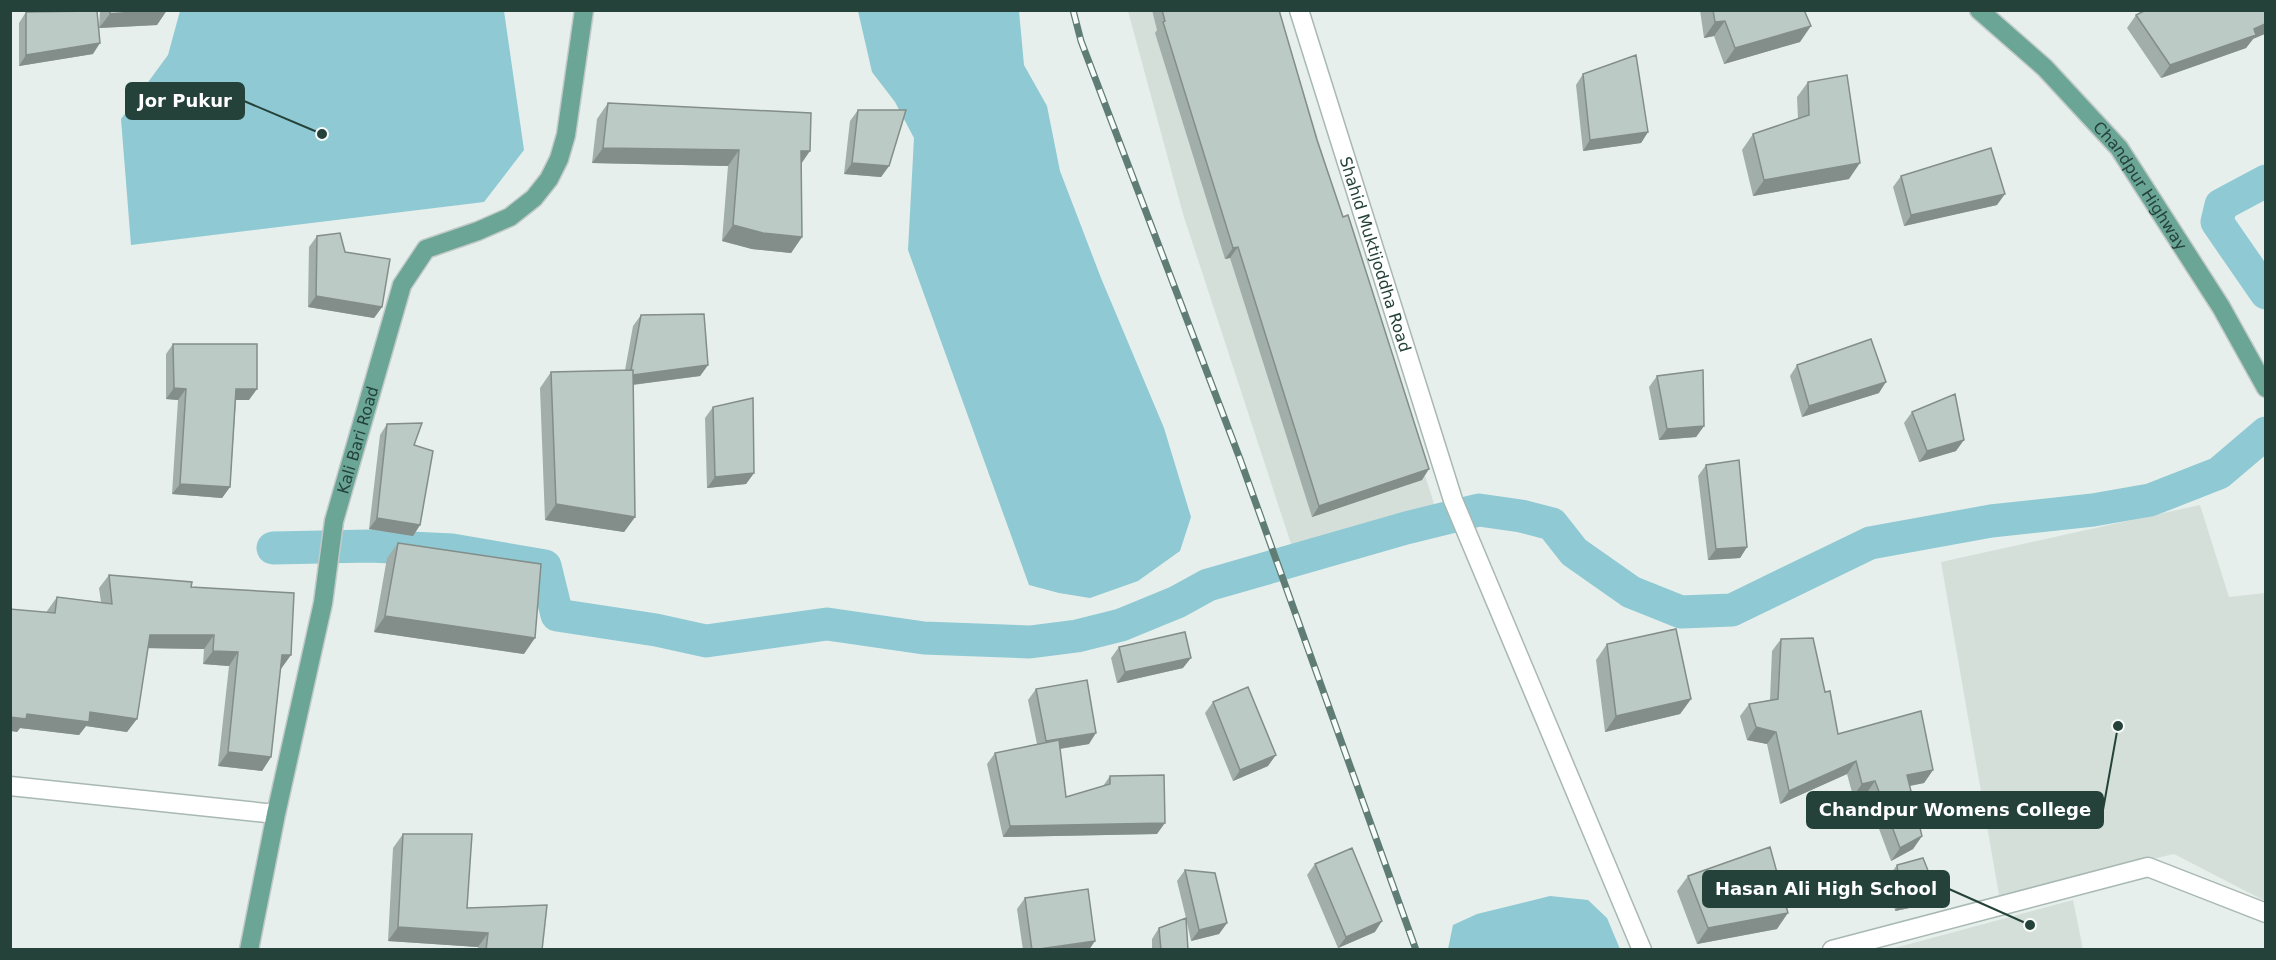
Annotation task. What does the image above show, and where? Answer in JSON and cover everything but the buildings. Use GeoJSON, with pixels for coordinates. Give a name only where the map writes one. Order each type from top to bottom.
{"type":"FeatureCollection","features":[{"type":"Feature","properties":{"kind":"main road","name":"Kali Bari Road"},"geometry":{"type":"LineString","coordinates":[[249,950],[276,814],[323,603],[334,522],[402,285],[426,249],[510,217],[534,198],[549,179],[560,159],[566,135],[584,10]]}},
{"type":"Feature","properties":{"kind":"main road","name":"Chandpur Highway"},"geometry":{"type":"LineString","coordinates":[[1979,10],[2045,68],[2119,148],[2221,307],[2265,388]]}},
{"type":"Feature","properties":{"kind":"street","name":"Shahid Muktijoddha Road"},"geometry":{"type":"LineString","coordinates":[[1299,10],[1453,500],[1642,950]]}},
{"type":"Feature","properties":{"kind":"street"},"geometry":{"type":"LineString","coordinates":[[10,786],[276,814]]}},
{"type":"Feature","properties":{"kind":"street"},"geometry":{"type":"LineString","coordinates":[[1832,950],[2148,867],[2265,913]]}},
{"type":"Feature","properties":{"kind":"shaded area"},"geometry":{"type":"Polygon","coordinates":[[[1128,11],[1279,11],[1437,513],[1294,553],[1183,214],[1128,11]]]}},
{"type":"Feature","properties":{"kind":"shaded area"},"geometry":{"type":"Polygon","coordinates":[[[2200,505],[2229,597],[2265,593],[2265,901],[2174,854],[1999,895],[1941,562],[2200,505]]]}},
{"type":"Feature","properties":{"kind":"shaded area"},"geometry":{"type":"Polygon","coordinates":[[[2073,900],[2083,949],[1891,949],[2073,900]]]}},
{"type":"Feature","properties":{"kind":"water"},"geometry":{"type":"Polygon","coordinates":[[[180,11],[504,11],[524,150],[484,202],[131,245],[121,119],[168,55],[180,11]]]}},
{"type":"Feature","properties":{"kind":"water"},"geometry":{"type":"Polygon","coordinates":[[[858,11],[1019,11],[1024,65],[1047,106],[1060,171],[1101,278],[1164,428],[1191,517],[1180,551],[1138,581],[1090,598],[1029,585],[908,250],[914,138],[895,102],[872,72],[858,11]]]}},
{"type":"Feature","properties":{"kind":"water"},"geometry":{"type":"Polygon","coordinates":[[[1550,896],[1588,900],[1607,918],[1620,949],[1448,949],[1453,925],[1477,914],[1550,896]]]}},
{"type":"Feature","properties":{"kind":"waterway"},"geometry":{"type":"LineString","coordinates":[[2266,181],[2221,205],[2217,222],[2266,293]]}},
{"type":"Feature","properties":{"kind":"waterway"},"geometry":{"type":"LineString","coordinates":[[273,548],[370,546],[452,550],[545,566],[557,615],[656,630],[706,641],[827,624],[924,638],[1030,642],[1077,636],[1121,625],[1177,602],[1208,585],[1406,528],[1479,510],[1521,516],[1552,524],[1574,552],[1631,592],[1681,612],[1732,610],[1870,543],[1991,521],[2093,510],[2150,500],[2219,473],[2266,433]]}},
{"type":"Feature","properties":{"kind":"railway"},"geometry":{"type":"LineString","coordinates":[[1073,10],[1081,41],[1240,459],[1416,950]]}},
{"type":"Feature","properties":{"kind":"place","name":"Jor Pukur"},"geometry":{"type":"Point","coordinates":[322,134]}},
{"type":"Feature","properties":{"kind":"place","name":"Chandpur Womens College"},"geometry":{"type":"Point","coordinates":[2118,726]}},
{"type":"Feature","properties":{"kind":"place","name":"Hasan Ali High School"},"geometry":{"type":"Point","coordinates":[2030,925]}}]}
